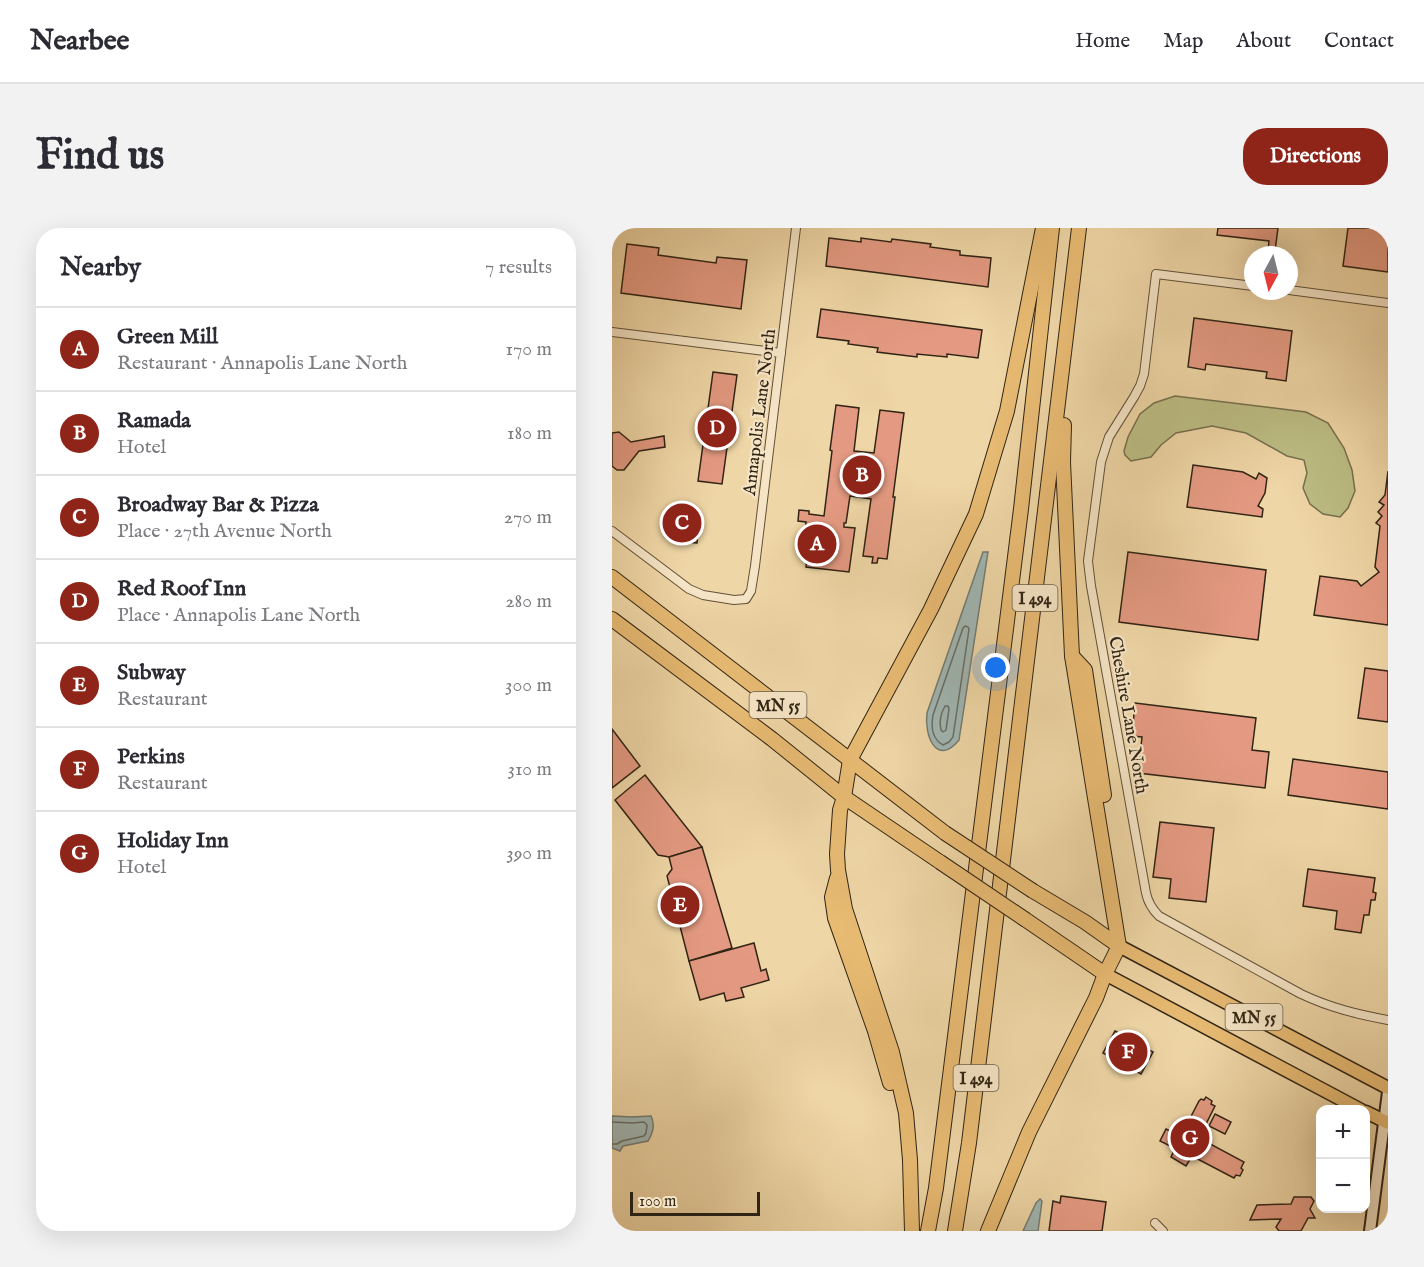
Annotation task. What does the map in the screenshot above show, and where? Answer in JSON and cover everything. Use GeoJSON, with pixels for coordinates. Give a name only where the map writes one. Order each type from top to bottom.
{"type":"FeatureCollection","features":[{"type":"Feature","properties":{"kind":"highway"},"geometry":{"type":"LineString","coordinates":[[912,1231],[906,1113],[892,1052],[845,909],[837,854],[840,810],[850,760],[931,609],[976,514],[1007,411],[1044,228]]}},
{"type":"Feature","properties":{"kind":"highway","name":"I 494"},"geometry":{"type":"LineString","coordinates":[[928,1231],[936,1188],[1022,509],[1052,228]]}},
{"type":"Feature","properties":{"kind":"highway","name":"I 494"},"geometry":{"type":"LineString","coordinates":[[955,1231],[969,1143],[1079,228]]}},
{"type":"Feature","properties":{"kind":"highway"},"geometry":{"type":"LineString","coordinates":[[988,1231],[1029,1132],[1096,998],[1119,946],[1072,656],[1063,462],[1065,351]]}},
{"type":"Feature","properties":{"kind":"highway","name":"MN 55"},"geometry":{"type":"LineString","coordinates":[[612,577],[945,833],[1119,946]]}},
{"type":"Feature","properties":{"kind":"highway","name":"MN 55"},"geometry":{"type":"LineString","coordinates":[[612,619],[764,734],[844,798],[1105,974]]}},
{"type":"Feature","properties":{"kind":"main road","name":"MN 55"},"geometry":{"type":"LineString","coordinates":[[1119,946],[1388,1090]]}},
{"type":"Feature","properties":{"kind":"main road","name":"MN 55"},"geometry":{"type":"LineString","coordinates":[[1105,974],[1352,1105]]}},
{"type":"Feature","properties":{"kind":"main road"},"geometry":{"type":"LineString","coordinates":[[1370,1114],[1386,1122]]}},
{"type":"Feature","properties":{"kind":"street","name":"Annapolis Lane North"},"geometry":{"type":"LineString","coordinates":[[612,531],[695,592],[734,600],[746,599],[751,591],[796,228]]}},
{"type":"Feature","properties":{"kind":"street","name":"Cheshire Lane North"},"geometry":{"type":"LineString","coordinates":[[1244,285],[1156,274],[1144,374],[1134,397],[1109,437],[1101,462],[1088,561],[1148,901],[1152,910],[1159,916],[1301,994],[1353,1014],[1388,1020]]}},
{"type":"Feature","properties":{"kind":"street"},"geometry":{"type":"LineString","coordinates":[[1298,291],[1388,303]]}},
{"type":"Feature","properties":{"kind":"street"},"geometry":{"type":"LineString","coordinates":[[612,332],[781,353]]}},
{"type":"Feature","properties":{"kind":"street"},"geometry":{"type":"LineString","coordinates":[[1370,1231],[1386,1122],[1388,1090]]}},
{"type":"Feature","properties":{"kind":"street"},"geometry":{"type":"LineString","coordinates":[[1155,1223],[1163,1231]]}},
{"type":"Feature","properties":{"kind":"green space"},"geometry":{"type":"Polygon","coordinates":[[[1175,396],[1306,412],[1328,423],[1344,448],[1352,470],[1355,491],[1348,508],[1340,517],[1323,514],[1310,504],[1303,488],[1307,473],[1304,460],[1287,456],[1246,433],[1212,426],[1176,433],[1151,457],[1131,461],[1124,451],[1128,437],[1140,414],[1154,403],[1175,396]]]}},
{"type":"Feature","properties":{"kind":"water"},"geometry":{"type":"Polygon","coordinates":[[[983,552],[988,552],[959,740],[944,751],[933,745],[928,730],[927,713],[983,552]]]}},
{"type":"Feature","properties":{"kind":"water"},"geometry":{"type":"Polygon","coordinates":[[[612,1116],[651,1116],[653,1128],[648,1141],[623,1146],[620,1151],[612,1148],[612,1116]]]}},
{"type":"Feature","properties":{"kind":"water"},"geometry":{"type":"Polygon","coordinates":[[[1040,1199],[1042,1201],[1038,1231],[1023,1231],[1036,1203],[1040,1199]]]}},
{"type":"Feature","properties":{"kind":"building"},"geometry":{"type":"Polygon","coordinates":[[[1218,228],[1278,228],[1276,246],[1268,246],[1269,241],[1217,235],[1218,228]]]}},
{"type":"Feature","properties":{"kind":"building"},"geometry":{"type":"Polygon","coordinates":[[[1348,228],[1388,228],[1388,272],[1343,266],[1348,228]]]}},
{"type":"Feature","properties":{"kind":"building"},"geometry":{"type":"Polygon","coordinates":[[[829,238],[861,242],[861,238],[891,242],[892,239],[931,244],[930,247],[960,251],[960,255],[991,258],[988,287],[826,266],[829,238]]]}},
{"type":"Feature","properties":{"kind":"building"},"geometry":{"type":"Polygon","coordinates":[[[627,244],[659,248],[658,255],[716,263],[717,257],[747,260],[741,309],[621,293],[627,244]]]}},
{"type":"Feature","properties":{"kind":"building"},"geometry":{"type":"Polygon","coordinates":[[[821,309],[982,330],[978,358],[947,354],[947,357],[917,354],[917,357],[877,352],[878,348],[817,337],[821,309]]]}},
{"type":"Feature","properties":{"kind":"building"},"geometry":{"type":"Polygon","coordinates":[[[1194,318],[1292,331],[1286,381],[1266,378],[1267,372],[1206,364],[1205,370],[1188,367],[1194,318]]]}},
{"type":"Feature","properties":{"kind":"building"},"geometry":{"type":"Polygon","coordinates":[[[713,372],[737,375],[722,484],[698,481],[713,372]]]}},
{"type":"Feature","properties":{"kind":"building"},"geometry":{"type":"Polygon","coordinates":[[[836,405],[859,408],[854,451],[874,453],[880,410],[904,413],[887,559],[878,558],[877,563],[872,563],[873,557],[863,556],[871,499],[850,496],[846,523],[844,523],[844,527],[855,528],[849,572],[806,567],[808,548],[803,548],[806,522],[798,521],[799,510],[824,516],[836,405]]]}},
{"type":"Feature","properties":{"kind":"building"},"geometry":{"type":"Polygon","coordinates":[[[619,432],[631,442],[664,436],[665,447],[639,451],[624,470],[617,470],[612,466],[612,433],[619,432]]]}},
{"type":"Feature","properties":{"kind":"building"},"geometry":{"type":"Polygon","coordinates":[[[1193,465],[1243,472],[1256,479],[1259,473],[1267,478],[1265,493],[1258,506],[1263,509],[1262,517],[1187,507],[1193,465]]]}},
{"type":"Feature","properties":{"kind":"building"},"geometry":{"type":"Polygon","coordinates":[[[1388,471],[1388,625],[1314,615],[1320,576],[1357,581],[1361,586],[1379,572],[1375,567],[1380,526],[1376,523],[1382,516],[1378,512],[1384,505],[1379,502],[1385,495],[1388,471]]]}},
{"type":"Feature","properties":{"kind":"building"},"geometry":{"type":"Polygon","coordinates":[[[666,509],[700,513],[697,543],[673,541],[674,533],[663,533],[666,509]]]}},
{"type":"Feature","properties":{"kind":"building"},"geometry":{"type":"Polygon","coordinates":[[[1128,552],[1266,570],[1258,640],[1119,622],[1128,552]]]}},
{"type":"Feature","properties":{"kind":"building"},"geometry":{"type":"Polygon","coordinates":[[[1365,668],[1388,671],[1388,722],[1358,718],[1365,668]]]}},
{"type":"Feature","properties":{"kind":"building"},"geometry":{"type":"Polygon","coordinates":[[[1135,703],[1256,718],[1252,750],[1269,752],[1265,788],[1138,773],[1142,737],[1132,736],[1135,703]]]}},
{"type":"Feature","properties":{"kind":"building"},"geometry":{"type":"Polygon","coordinates":[[[612,729],[640,766],[612,788],[612,729]]]}},
{"type":"Feature","properties":{"kind":"building"},"geometry":{"type":"Polygon","coordinates":[[[1293,759],[1388,772],[1388,809],[1288,795],[1293,759]]]}},
{"type":"Feature","properties":{"kind":"building"},"geometry":{"type":"Polygon","coordinates":[[[645,775],[702,847],[669,857],[658,855],[615,800],[645,775]]]}},
{"type":"Feature","properties":{"kind":"building"},"geometry":{"type":"Polygon","coordinates":[[[1160,822],[1214,828],[1206,902],[1169,898],[1171,879],[1153,877],[1160,822]]]}},
{"type":"Feature","properties":{"kind":"building"},"geometry":{"type":"Polygon","coordinates":[[[702,847],[732,948],[689,961],[667,876],[672,869],[669,857],[702,847]]]}},
{"type":"Feature","properties":{"kind":"building"},"geometry":{"type":"Polygon","coordinates":[[[1308,869],[1375,878],[1373,892],[1376,893],[1375,900],[1371,900],[1369,915],[1364,915],[1361,933],[1335,929],[1337,911],[1303,906],[1308,869]]]}},
{"type":"Feature","properties":{"kind":"building"},"geometry":{"type":"Polygon","coordinates":[[[754,943],[761,971],[766,969],[769,980],[741,988],[744,997],[726,1001],[724,993],[700,1000],[689,961],[754,943]]]}},
{"type":"Feature","properties":{"kind":"building"},"geometry":{"type":"Polygon","coordinates":[[[1115,1031],[1153,1052],[1141,1074],[1103,1053],[1115,1031]]]}},
{"type":"Feature","properties":{"kind":"building"},"geometry":{"type":"Polygon","coordinates":[[[1206,1097],[1215,1106],[1199,1138],[1244,1162],[1240,1176],[1236,1175],[1234,1178],[1192,1156],[1186,1166],[1171,1157],[1180,1138],[1186,1132],[1185,1128],[1199,1101],[1206,1097]]]}},
{"type":"Feature","properties":{"kind":"building"},"geometry":{"type":"Polygon","coordinates":[[[1215,1114],[1231,1122],[1225,1134],[1209,1126],[1215,1114]]]}},
{"type":"Feature","properties":{"kind":"building"},"geometry":{"type":"Polygon","coordinates":[[[1166,1129],[1181,1136],[1174,1148],[1160,1141],[1166,1129]]]}},
{"type":"Feature","properties":{"kind":"building"},"geometry":{"type":"Polygon","coordinates":[[[1061,1196],[1106,1202],[1102,1231],[1049,1231],[1053,1201],[1060,1203],[1061,1196]]]}},
{"type":"Feature","properties":{"kind":"building"},"geometry":{"type":"Polygon","coordinates":[[[1294,1197],[1311,1197],[1314,1201],[1310,1209],[1315,1218],[1308,1218],[1301,1231],[1279,1231],[1276,1227],[1281,1219],[1250,1220],[1257,1205],[1291,1204],[1294,1197]]]}},
{"type":"Feature","properties":{"kind":"place","name":"Red Roof Inn"},"geometry":{"type":"Point","coordinates":[717,428]}},
{"type":"Feature","properties":{"kind":"place","name":"Ramada"},"geometry":{"type":"Point","coordinates":[862,475]}},
{"type":"Feature","properties":{"kind":"place","name":"Broadway Bar & Pizza"},"geometry":{"type":"Point","coordinates":[682,523]}},
{"type":"Feature","properties":{"kind":"place","name":"Green Mill"},"geometry":{"type":"Point","coordinates":[817,544]}},
{"type":"Feature","properties":{"kind":"place","name":"Subway"},"geometry":{"type":"Point","coordinates":[680,905]}},
{"type":"Feature","properties":{"kind":"place","name":"Perkins"},"geometry":{"type":"Point","coordinates":[1128,1052]}},
{"type":"Feature","properties":{"kind":"place","name":"Holiday Inn"},"geometry":{"type":"Point","coordinates":[1190,1138]}}]}
